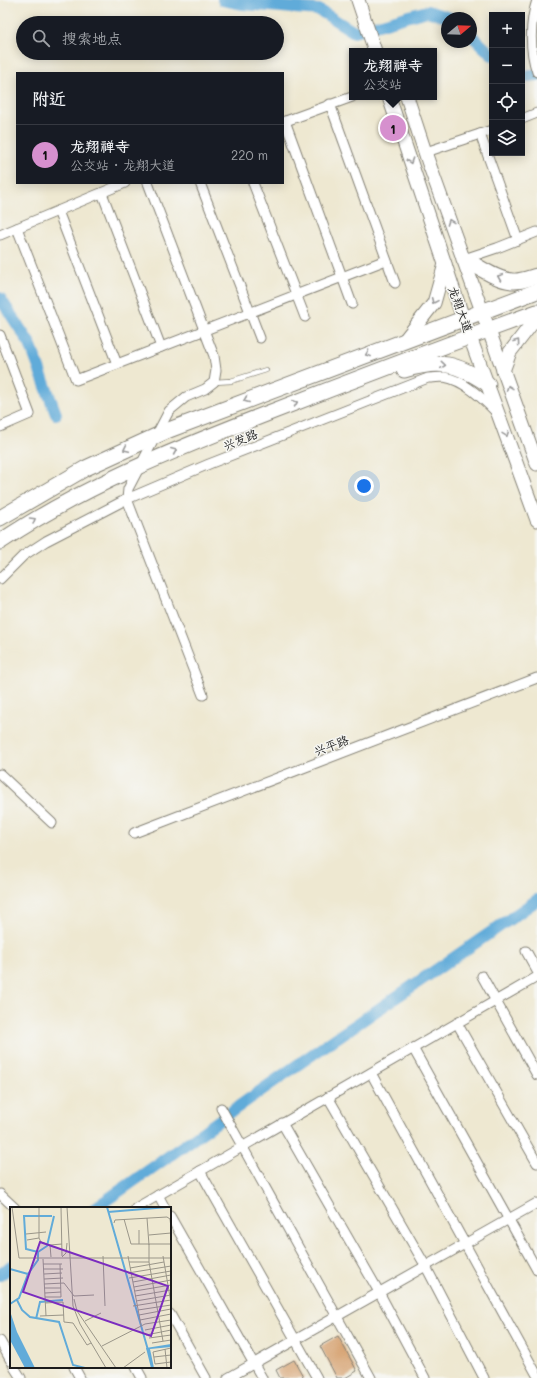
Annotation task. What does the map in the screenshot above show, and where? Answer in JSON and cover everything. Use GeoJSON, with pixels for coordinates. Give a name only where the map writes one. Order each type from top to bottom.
{"type":"FeatureCollection","features":[{"type":"Feature","properties":{"kind":"main road"},"geometry":{"type":"LineString","coordinates":[[360,6],[374,48]]}},
{"type":"Feature","properties":{"kind":"main road","name":"龙翔大道"},"geometry":{"type":"LineString","coordinates":[[390,100],[463,318],[537,520]]}},
{"type":"Feature","properties":{"kind":"main road","name":"龙翔大道"},"geometry":{"type":"LineString","coordinates":[[408,100],[488,330],[537,464]]}},
{"type":"Feature","properties":{"kind":"main road"},"geometry":{"type":"LineString","coordinates":[[464,258],[496,276],[512,281],[524,280],[537,276]]}},
{"type":"Feature","properties":{"kind":"main road"},"geometry":{"type":"LineString","coordinates":[[404,340],[434,302],[445,264]]}},
{"type":"Feature","properties":{"kind":"main road"},"geometry":{"type":"LineString","coordinates":[[0,518],[86,468],[154,436],[404,340],[537,291]]}},
{"type":"Feature","properties":{"kind":"main road"},"geometry":{"type":"LineString","coordinates":[[0,542],[56,506],[105,481],[140,466],[213,435],[470,336],[537,312]]}},
{"type":"Feature","properties":{"kind":"main road"},"geometry":{"type":"LineString","coordinates":[[503,371],[510,352],[537,316]]}},
{"type":"Feature","properties":{"kind":"main road"},"geometry":{"type":"LineString","coordinates":[[324,392],[361,385],[421,365],[439,364],[457,366],[470,372],[488,384]]}},
{"type":"Feature","properties":{"kind":"street"},"geometry":{"type":"LineString","coordinates":[[537,0],[534,8],[532,58],[537,72]]}},
{"type":"Feature","properties":{"kind":"street"},"geometry":{"type":"LineString","coordinates":[[349,97],[284,122],[352,304]]}},
{"type":"Feature","properties":{"kind":"street"},"geometry":{"type":"LineString","coordinates":[[330,104],[395,283]]}},
{"type":"Feature","properties":{"kind":"street"},"geometry":{"type":"LineString","coordinates":[[525,118],[537,113]]}},
{"type":"Feature","properties":{"kind":"street"},"geometry":{"type":"LineString","coordinates":[[426,152],[489,131]]}},
{"type":"Feature","properties":{"kind":"street"},"geometry":{"type":"LineString","coordinates":[[480,134],[518,240]]}},
{"type":"Feature","properties":{"kind":"street"},"geometry":{"type":"LineString","coordinates":[[0,235],[123,184]]}},
{"type":"Feature","properties":{"kind":"street"},"geometry":{"type":"LineString","coordinates":[[148,184],[214,356],[216,370],[214,382],[206,389],[186,397],[169,411],[154,436],[128,489],[127,499],[203,695]]}},
{"type":"Feature","properties":{"kind":"street"},"geometry":{"type":"LineString","coordinates":[[200,184],[260,338]]}},
{"type":"Feature","properties":{"kind":"street"},"geometry":{"type":"LineString","coordinates":[[253,184],[305,317]]}},
{"type":"Feature","properties":{"kind":"street"},"geometry":{"type":"LineString","coordinates":[[102,193],[161,347]]}},
{"type":"Feature","properties":{"kind":"street"},"geometry":{"type":"LineString","coordinates":[[58,211],[117,364]]}},
{"type":"Feature","properties":{"kind":"street"},"geometry":{"type":"LineString","coordinates":[[17,228],[76,380],[386,260]]}},
{"type":"Feature","properties":{"kind":"street"},"geometry":{"type":"LineString","coordinates":[[464,258],[537,232]]}},
{"type":"Feature","properties":{"kind":"street"},"geometry":{"type":"LineString","coordinates":[[0,335],[30,414],[0,427]]}},
{"type":"Feature","properties":{"kind":"street","name":"兴发路"},"geometry":{"type":"LineString","coordinates":[[0,579],[23,556],[46,541],[127,499],[210,464],[428,378],[444,377],[465,386],[479,396],[498,414]]}},
{"type":"Feature","properties":{"kind":"street","name":"兴平路"},"geometry":{"type":"LineString","coordinates":[[134,833],[537,678]]}},
{"type":"Feature","properties":{"kind":"street"},"geometry":{"type":"LineString","coordinates":[[0,774],[52,823]]}},
{"type":"Feature","properties":{"kind":"street"},"geometry":{"type":"LineString","coordinates":[[526,950],[537,971]]}},
{"type":"Feature","properties":{"kind":"street"},"geometry":{"type":"LineString","coordinates":[[482,976],[537,1075]]}},
{"type":"Feature","properties":{"kind":"street"},"geometry":{"type":"LineString","coordinates":[[138,1207],[537,977]]}},
{"type":"Feature","properties":{"kind":"street"},"geometry":{"type":"LineString","coordinates":[[457,1023],[537,1163]]}},
{"type":"Feature","properties":{"kind":"street"},"geometry":{"type":"LineString","coordinates":[[413,1048],[537,1270]]}},
{"type":"Feature","properties":{"kind":"street"},"geometry":{"type":"LineString","coordinates":[[371,1073],[537,1375]]}},
{"type":"Feature","properties":{"kind":"street"},"geometry":{"type":"LineString","coordinates":[[328,1097],[426,1265],[484,1378]]}},
{"type":"Feature","properties":{"kind":"street"},"geometry":{"type":"LineString","coordinates":[[221,1108],[338,1316],[371,1378]]}},
{"type":"Feature","properties":{"kind":"street"},"geometry":{"type":"LineString","coordinates":[[282,1124],[380,1292],[425,1378]]}},
{"type":"Feature","properties":{"kind":"street"},"geometry":{"type":"LineString","coordinates":[[200,1171],[317,1378]]}},
{"type":"Feature","properties":{"kind":"street"},"geometry":{"type":"LineString","coordinates":[[0,1194],[14,1207]]}},
{"type":"Feature","properties":{"kind":"street"},"geometry":{"type":"LineString","coordinates":[[158,1195],[164,1207]]}},
{"type":"Feature","properties":{"kind":"street"},"geometry":{"type":"LineString","coordinates":[[228,1378],[537,1203]]}},
{"type":"Feature","properties":{"kind":"street"},"geometry":{"type":"LineString","coordinates":[[171,1218],[262,1378]]}},
{"type":"Feature","properties":{"kind":"street"},"geometry":{"type":"LineString","coordinates":[[171,1316],[206,1378]]}},
{"type":"Feature","properties":{"kind":"street"},"geometry":{"type":"LineString","coordinates":[[0,1341],[10,1359]]}},
{"type":"Feature","properties":{"kind":"street"},"geometry":{"type":"LineString","coordinates":[[15,1368],[21,1378]]}},
{"type":"Feature","properties":{"kind":"street"},"geometry":{"type":"LineString","coordinates":[[75,1368],[80,1378]]}},
{"type":"Feature","properties":{"kind":"street"},"geometry":{"type":"LineString","coordinates":[[137,1368],[142,1378]]}},
{"type":"Feature","properties":{"kind":"lane"},"geometry":{"type":"LineString","coordinates":[[214,382],[231,381],[266,370]]}},
{"type":"Feature","properties":{"kind":"building"},"geometry":{"type":"Polygon","coordinates":[[[338,1336],[357,1371],[345,1378],[337,1378],[320,1346],[338,1336]]]}},
{"type":"Feature","properties":{"kind":"building"},"geometry":{"type":"Polygon","coordinates":[[[294,1360],[304,1378],[280,1378],[276,1370],[294,1360]]]}},
{"type":"Feature","properties":{"kind":"waterway"},"geometry":{"type":"LineString","coordinates":[[223,0],[243,4],[319,10],[354,32],[427,11],[441,15]]}},
{"type":"Feature","properties":{"kind":"waterway"},"geometry":{"type":"LineString","coordinates":[[477,41],[489,52]]}},
{"type":"Feature","properties":{"kind":"waterway"},"geometry":{"type":"LineString","coordinates":[[525,77],[537,75]]}},
{"type":"Feature","properties":{"kind":"waterway"},"geometry":{"type":"LineString","coordinates":[[0,298],[30,344],[56,414]]}},
{"type":"Feature","properties":{"kind":"waterway"},"geometry":{"type":"LineString","coordinates":[[96,1207],[293,1068],[537,900]]}},
{"type":"Feature","properties":{"kind":"waterway"},"geometry":{"type":"LineString","coordinates":[[0,1275],[10,1267]]}},
{"type":"Feature","properties":{"kind":"place","name":"龙翔禅寺"},"geometry":{"type":"Point","coordinates":[393,128]}}]}
